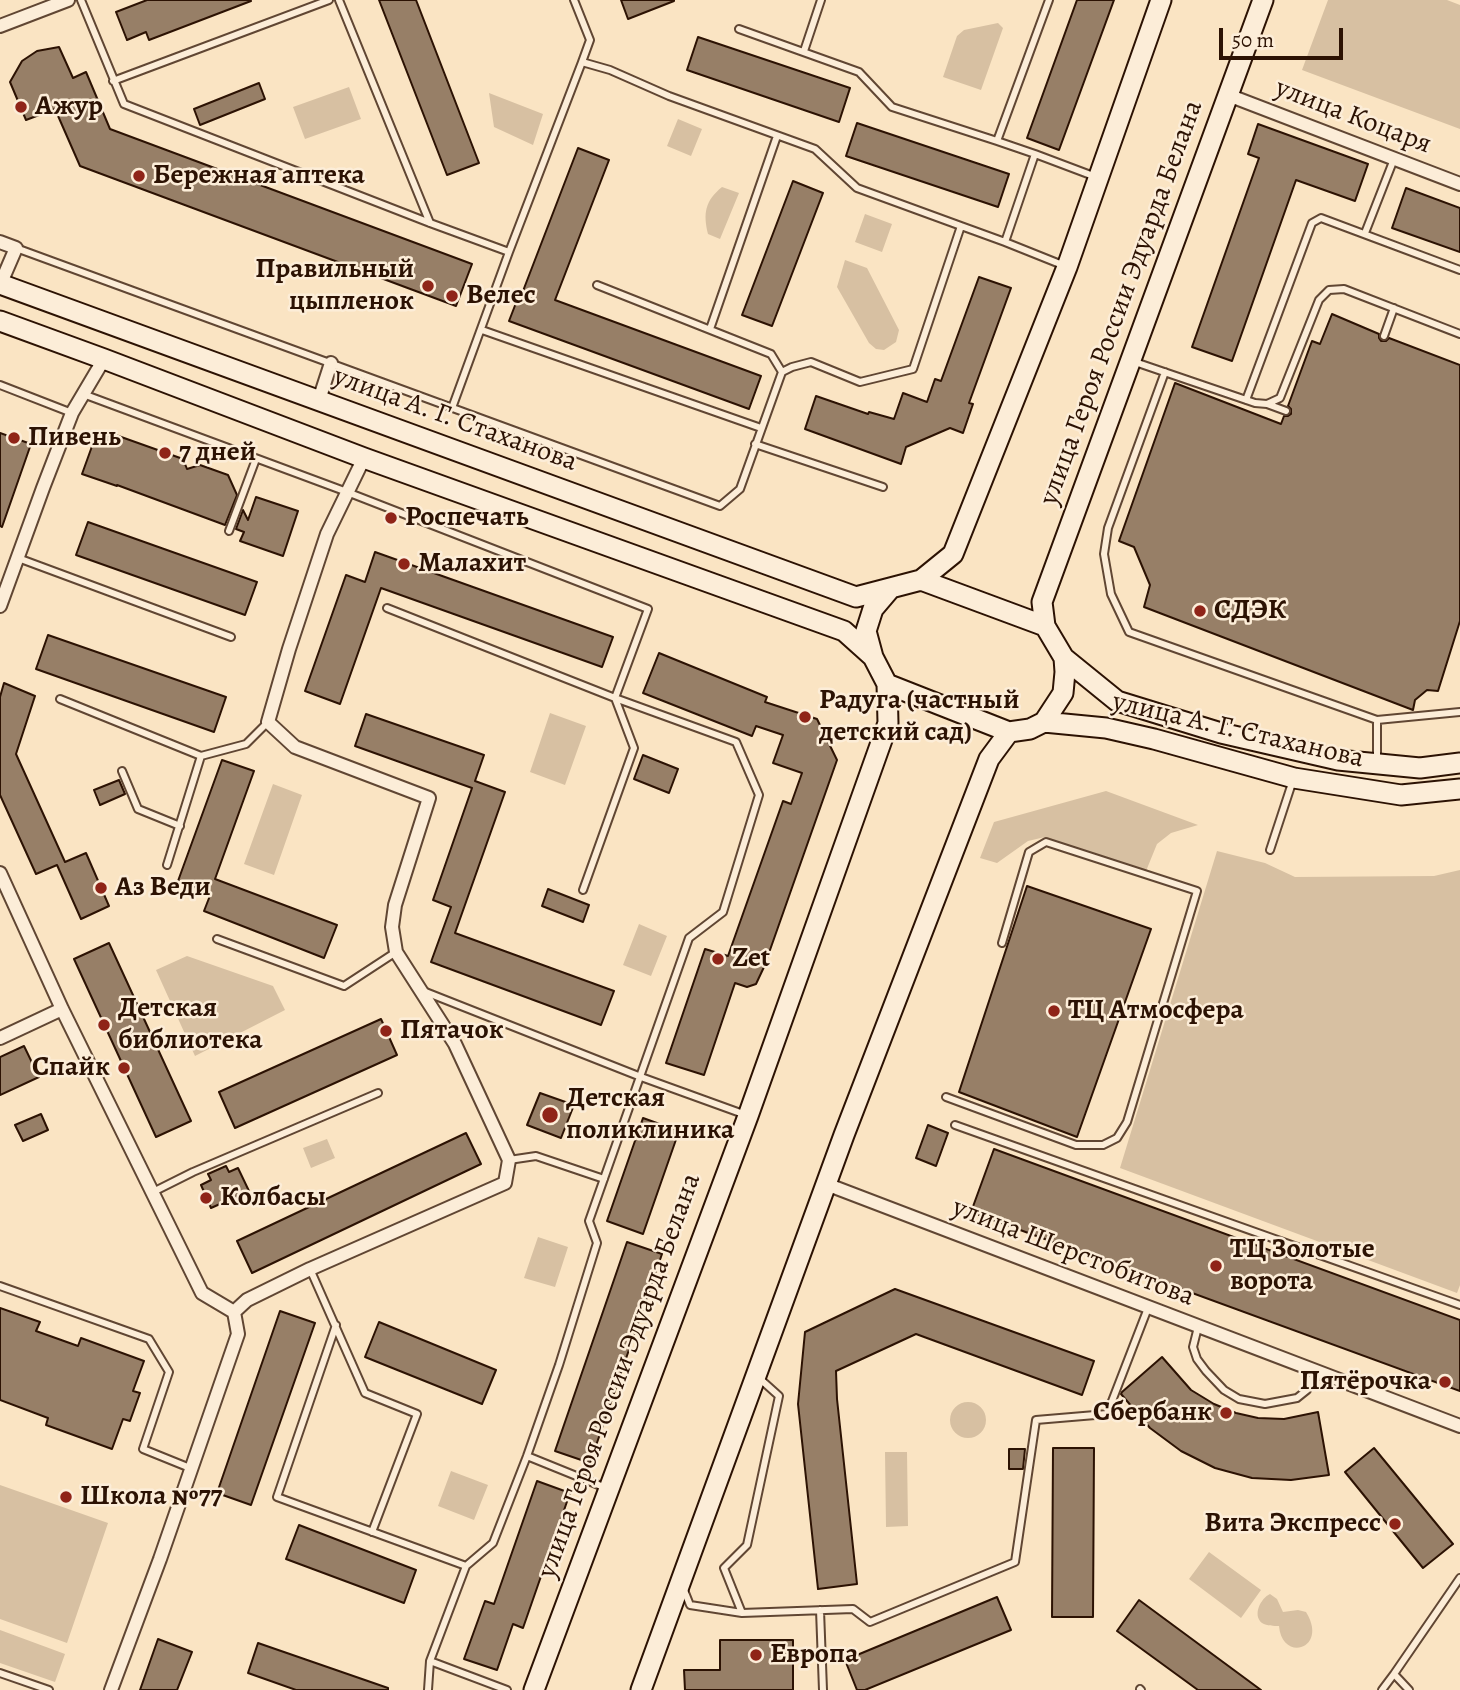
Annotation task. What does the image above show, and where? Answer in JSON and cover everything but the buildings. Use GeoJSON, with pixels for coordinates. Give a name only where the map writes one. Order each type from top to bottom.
{"type":"FeatureCollection","features":[{"type":"Feature","properties":{"kind":"street"},"geometry":{"type":"LineString","coordinates":[[0,26],[68,0]]}},
{"type":"Feature","properties":{"kind":"street"},"geometry":{"type":"LineString","coordinates":[[890,589],[873,609],[866,631],[873,657],[887,684],[1009,732],[1030,729],[1044,722],[1063,693],[1065,672],[1064,658],[1045,626],[922,580],[953,554],[1067,267],[1161,0]]}},
{"type":"Feature","properties":{"kind":"street","name":"улица Героя России Эдуарда Белана"},"geometry":{"type":"LineString","coordinates":[[1045,626],[1042,602],[1263,0]]}},
{"type":"Feature","properties":{"kind":"street","name":"улица Коцаря"},"geometry":{"type":"LineString","coordinates":[[1228,94],[1460,184]]}},
{"type":"Feature","properties":{"kind":"street"},"geometry":{"type":"LineString","coordinates":[[0,242],[16,248],[0,284]]}},
{"type":"Feature","properties":{"kind":"street","name":"улица А. Г. Стаханова"},"geometry":{"type":"LineString","coordinates":[[0,284],[856,597],[922,580]]}},
{"type":"Feature","properties":{"kind":"street"},"geometry":{"type":"LineString","coordinates":[[0,321],[364,458],[844,631],[873,657]]}},
{"type":"Feature","properties":{"kind":"street"},"geometry":{"type":"LineString","coordinates":[[0,604],[72,414],[104,359]]}},
{"type":"Feature","properties":{"kind":"street"},"geometry":{"type":"LineString","coordinates":[[319,400],[331,363]]}},
{"type":"Feature","properties":{"kind":"street"},"geometry":{"type":"LineString","coordinates":[[234,1312],[247,1300],[310,1269],[505,1183],[509,1160],[455,1044],[396,952],[391,927],[395,905],[429,798],[295,747],[268,722],[327,534],[364,458]]}},
{"type":"Feature","properties":{"kind":"street","name":"улица А. Г. Стаханова"},"geometry":{"type":"LineString","coordinates":[[1064,658],[1117,701],[1221,733],[1338,760],[1420,768],[1460,763]]}},
{"type":"Feature","properties":{"kind":"street","name":"улица Героя России Эдуарда Белана"},"geometry":{"type":"LineString","coordinates":[[534,1690],[607,1488],[748,1116],[888,723],[887,684]]}},
{"type":"Feature","properties":{"kind":"street","name":"улица А. Г. Стаханова"},"geometry":{"type":"LineString","coordinates":[[1044,722],[1107,728],[1294,778],[1401,795],[1460,789]]}},
{"type":"Feature","properties":{"kind":"street"},"geometry":{"type":"LineString","coordinates":[[641,1690],[826,1184],[989,759],[1009,732]]}},
{"type":"Feature","properties":{"kind":"street"},"geometry":{"type":"LineString","coordinates":[[0,873],[62,1009],[202,1293],[234,1312],[238,1334],[160,1559],[111,1690]]}},
{"type":"Feature","properties":{"kind":"street"},"geometry":{"type":"LineString","coordinates":[[0,1038],[62,1009]]}},
{"type":"Feature","properties":{"kind":"street","name":"улица Шерстобитова"},"geometry":{"type":"LineString","coordinates":[[826,1184],[1460,1426]]}},
{"type":"Feature","properties":{"kind":"lane"},"geometry":{"type":"LineString","coordinates":[[81,0],[124,104],[509,252]]}},
{"type":"Feature","properties":{"kind":"lane"},"geometry":{"type":"LineString","coordinates":[[113,81],[329,0]]}},
{"type":"Feature","properties":{"kind":"lane"},"geometry":{"type":"LineString","coordinates":[[339,0],[430,223]]}},
{"type":"Feature","properties":{"kind":"lane"},"geometry":{"type":"LineString","coordinates":[[452,408],[590,40],[574,0]]}},
{"type":"Feature","properties":{"kind":"lane"},"geometry":{"type":"LineString","coordinates":[[804,51],[821,0]]}},
{"type":"Feature","properties":{"kind":"lane"},"geometry":{"type":"LineString","coordinates":[[997,141],[1049,0]]}},
{"type":"Feature","properties":{"kind":"lane"},"geometry":{"type":"LineString","coordinates":[[739,29],[859,72],[892,107],[1035,154],[1098,178]]}},
{"type":"Feature","properties":{"kind":"lane"},"geometry":{"type":"LineString","coordinates":[[582,62],[610,70],[669,96],[815,149],[857,188],[1067,267]]}},
{"type":"Feature","properties":{"kind":"lane"},"geometry":{"type":"LineString","coordinates":[[710,330],[777,136]]}},
{"type":"Feature","properties":{"kind":"lane"},"geometry":{"type":"LineString","coordinates":[[1005,242],[1035,154]]}},
{"type":"Feature","properties":{"kind":"lane"},"geometry":{"type":"LineString","coordinates":[[1365,233],[1394,159]]}},
{"type":"Feature","properties":{"kind":"lane"},"geometry":{"type":"LineString","coordinates":[[1246,400],[1312,223],[1321,218],[1460,271]]}},
{"type":"Feature","properties":{"kind":"lane"},"geometry":{"type":"LineString","coordinates":[[16,248],[720,506],[740,489],[782,372],[811,362],[860,382],[913,369],[961,226]]}},
{"type":"Feature","properties":{"kind":"lane"},"geometry":{"type":"LineString","coordinates":[[597,285],[771,354],[782,372]]}},
{"type":"Feature","properties":{"kind":"lane"},"geometry":{"type":"LineString","coordinates":[[1267,404],[1280,398],[1319,300],[1329,290],[1344,289],[1460,334]]}},
{"type":"Feature","properties":{"kind":"lane"},"geometry":{"type":"LineString","coordinates":[[1384,336],[1394,308]]}},
{"type":"Feature","properties":{"kind":"lane"},"geometry":{"type":"LineString","coordinates":[[482,330],[761,428]]}},
{"type":"Feature","properties":{"kind":"lane"},"geometry":{"type":"LineString","coordinates":[[1131,361],[1286,411]]}},
{"type":"Feature","properties":{"kind":"lane"},"geometry":{"type":"LineString","coordinates":[[1165,372],[1108,528],[1104,554],[1111,594],[1129,632],[1377,720],[1460,712]]}},
{"type":"Feature","properties":{"kind":"lane"},"geometry":{"type":"LineString","coordinates":[[0,385],[72,414]]}},
{"type":"Feature","properties":{"kind":"lane"},"geometry":{"type":"LineString","coordinates":[[83,394],[348,492],[648,609],[615,698],[634,748],[583,890]]}},
{"type":"Feature","properties":{"kind":"lane"},"geometry":{"type":"LineString","coordinates":[[755,444],[883,487]]}},
{"type":"Feature","properties":{"kind":"lane"},"geometry":{"type":"LineString","coordinates":[[229,531],[256,458]]}},
{"type":"Feature","properties":{"kind":"lane"},"geometry":{"type":"LineString","coordinates":[[18,558],[231,637]]}},
{"type":"Feature","properties":{"kind":"lane"},"geometry":{"type":"LineString","coordinates":[[387,608],[615,698],[736,742],[759,795],[723,912],[690,938],[589,1221],[597,1242],[527,1456],[493,1543],[466,1566],[430,1661],[428,1690]]}},
{"type":"Feature","properties":{"kind":"lane"},"geometry":{"type":"LineString","coordinates":[[60,699],[201,756],[246,744],[268,722]]}},
{"type":"Feature","properties":{"kind":"lane"},"geometry":{"type":"LineString","coordinates":[[1377,720],[1377,764]]}},
{"type":"Feature","properties":{"kind":"lane"},"geometry":{"type":"LineString","coordinates":[[167,865],[201,756]]}},
{"type":"Feature","properties":{"kind":"lane"},"geometry":{"type":"LineString","coordinates":[[122,771],[138,809],[180,826]]}},
{"type":"Feature","properties":{"kind":"lane"},"geometry":{"type":"LineString","coordinates":[[1270,850],[1294,778]]}},
{"type":"Feature","properties":{"kind":"lane"},"geometry":{"type":"LineString","coordinates":[[946,1097],[1076,1145],[1103,1145],[1116,1138],[1127,1122],[1197,891],[1046,842],[1029,852],[1002,943]]}},
{"type":"Feature","properties":{"kind":"lane"},"geometry":{"type":"LineString","coordinates":[[217,939],[344,986],[396,952]]}},
{"type":"Feature","properties":{"kind":"lane"},"geometry":{"type":"LineString","coordinates":[[418,989],[748,1116]]}},
{"type":"Feature","properties":{"kind":"lane"},"geometry":{"type":"LineString","coordinates":[[152,1192],[378,1093]]}},
{"type":"Feature","properties":{"kind":"lane"},"geometry":{"type":"LineString","coordinates":[[955,1125],[1460,1305]]}},
{"type":"Feature","properties":{"kind":"lane"},"geometry":{"type":"LineString","coordinates":[[509,1160],[536,1156],[604,1179]]}},
{"type":"Feature","properties":{"kind":"lane"},"geometry":{"type":"LineString","coordinates":[[310,1269],[365,1393],[417,1414],[372,1532]]}},
{"type":"Feature","properties":{"kind":"lane"},"geometry":{"type":"LineString","coordinates":[[0,1286],[149,1339],[169,1372],[143,1449],[190,1468]]}},
{"type":"Feature","properties":{"kind":"lane"},"geometry":{"type":"LineString","coordinates":[[681,1584],[691,1605],[742,1613],[853,1609],[870,1622],[1015,1562],[1036,1420],[1107,1414],[1148,1308]]}},
{"type":"Feature","properties":{"kind":"lane"},"geometry":{"type":"LineString","coordinates":[[336,1325],[277,1497],[466,1566]]}},
{"type":"Feature","properties":{"kind":"lane"},"geometry":{"type":"LineString","coordinates":[[1198,1327],[1193,1347],[1197,1359],[1224,1390],[1239,1399],[1265,1404],[1297,1398],[1307,1390],[1315,1371]]}},
{"type":"Feature","properties":{"kind":"lane"},"geometry":{"type":"LineString","coordinates":[[742,1613],[724,1567],[747,1545],[779,1396],[756,1375]]}},
{"type":"Feature","properties":{"kind":"lane"},"geometry":{"type":"LineString","coordinates":[[527,1456],[607,1488]]}},
{"type":"Feature","properties":{"kind":"lane"},"geometry":{"type":"LineString","coordinates":[[1382,1690],[1460,1578]]}},
{"type":"Feature","properties":{"kind":"lane"},"geometry":{"type":"LineString","coordinates":[[820,1610],[823,1690]]}},
{"type":"Feature","properties":{"kind":"lane"},"geometry":{"type":"LineString","coordinates":[[430,1661],[507,1690]]}},
{"type":"Feature","properties":{"kind":"lane"},"geometry":{"type":"LineString","coordinates":[[0,1673],[49,1690]]}},
{"type":"Feature","properties":{"kind":"lane"},"geometry":{"type":"LineString","coordinates":[[1394,1674],[1409,1690]]}},
{"type":"Feature","properties":{"kind":"shaded area"},"geometry":{"type":"Polygon","coordinates":[[[1328,0],[1447,0],[1460,5],[1460,129],[1302,70],[1328,0]]]}},
{"type":"Feature","properties":{"kind":"shaded area"},"geometry":{"type":"Polygon","coordinates":[[[998,23],[1003,28],[981,90],[943,77],[957,36],[964,30],[998,23]]]}},
{"type":"Feature","properties":{"kind":"shaded area"},"geometry":{"type":"Polygon","coordinates":[[[349,87],[361,119],[305,139],[293,107],[349,87]]]}},
{"type":"Feature","properties":{"kind":"shaded area"},"geometry":{"type":"Polygon","coordinates":[[[489,93],[543,114],[533,145],[494,127],[489,93]]]}},
{"type":"Feature","properties":{"kind":"shaded area"},"geometry":{"type":"Polygon","coordinates":[[[678,119],[702,129],[691,156],[667,146],[678,119]]]}},
{"type":"Feature","properties":{"kind":"shaded area"},"geometry":{"type":"Polygon","coordinates":[[[722,187],[739,193],[720,239],[708,234],[706,214],[709,202],[722,187]]]}},
{"type":"Feature","properties":{"kind":"shaded area"},"geometry":{"type":"Polygon","coordinates":[[[865,214],[892,224],[882,252],[855,242],[865,214]]]}},
{"type":"Feature","properties":{"kind":"shaded area"},"geometry":{"type":"Polygon","coordinates":[[[845,260],[867,268],[899,330],[896,342],[884,350],[876,349],[869,343],[837,287],[845,260]]]}},
{"type":"Feature","properties":{"kind":"shaded area"},"geometry":{"type":"Polygon","coordinates":[[[550,713],[586,726],[565,785],[530,772],[550,713]]]}},
{"type":"Feature","properties":{"kind":"shaded area"},"geometry":{"type":"Polygon","coordinates":[[[273,784],[302,795],[274,875],[244,864],[273,784]]]}},
{"type":"Feature","properties":{"kind":"shaded area"},"geometry":{"type":"Polygon","coordinates":[[[1106,791],[1198,825],[1171,833],[1157,844],[1146,871],[1045,837],[1028,841],[997,863],[980,858],[994,822],[1106,791]]]}},
{"type":"Feature","properties":{"kind":"shaded area"},"geometry":{"type":"Polygon","coordinates":[[[1217,851],[1265,863],[1295,877],[1434,876],[1460,870],[1460,1285],[1457,1293],[1120,1168],[1217,851]]]}},
{"type":"Feature","properties":{"kind":"shaded area"},"geometry":{"type":"Polygon","coordinates":[[[639,924],[667,936],[651,976],[623,965],[639,924]]]}},
{"type":"Feature","properties":{"kind":"shaded area"},"geometry":{"type":"Polygon","coordinates":[[[187,956],[273,986],[285,1010],[195,1056],[156,970],[187,956]]]}},
{"type":"Feature","properties":{"kind":"shaded area"},"geometry":{"type":"Polygon","coordinates":[[[327,1139],[335,1158],[311,1168],[303,1148],[327,1139]]]}},
{"type":"Feature","properties":{"kind":"shaded area"},"geometry":{"type":"Polygon","coordinates":[[[538,1237],[568,1247],[555,1287],[524,1278],[538,1237]]]}},
{"type":"Feature","properties":{"kind":"shaded area"},"geometry":{"type":"Polygon","coordinates":[[[968,1402],[980,1408],[986,1420],[980,1432],[968,1438],[956,1432],[950,1420],[956,1408],[968,1402]]]}},
{"type":"Feature","properties":{"kind":"shaded area"},"geometry":{"type":"Polygon","coordinates":[[[885,1452],[907,1452],[908,1526],[886,1527],[885,1452]]]}},
{"type":"Feature","properties":{"kind":"shaded area"},"geometry":{"type":"Polygon","coordinates":[[[451,1471],[488,1485],[474,1520],[438,1506],[451,1471]]]}},
{"type":"Feature","properties":{"kind":"shaded area"},"geometry":{"type":"Polygon","coordinates":[[[0,1485],[108,1523],[67,1643],[0,1619],[0,1485]]]}},
{"type":"Feature","properties":{"kind":"shaded area"},"geometry":{"type":"Polygon","coordinates":[[[1209,1552],[1261,1590],[1241,1618],[1189,1579],[1209,1552]]]}},
{"type":"Feature","properties":{"kind":"shaded area"},"geometry":{"type":"Polygon","coordinates":[[[1270,1594],[1277,1599],[1283,1612],[1306,1612],[1312,1625],[1312,1635],[1302,1647],[1288,1645],[1282,1638],[1279,1626],[1266,1625],[1259,1620],[1259,1607],[1270,1594]]]}},
{"type":"Feature","properties":{"kind":"shaded area"},"geometry":{"type":"Polygon","coordinates":[[[0,1630],[65,1654],[55,1682],[0,1663],[0,1630]]]}},
{"type":"Feature","properties":{"kind":"place","name":"Ажур"},"geometry":{"type":"Point","coordinates":[21,107]}},
{"type":"Feature","properties":{"kind":"place","name":"Бережная аптека"},"geometry":{"type":"Point","coordinates":[139,176]}},
{"type":"Feature","properties":{"kind":"place","name":"Правильный цыпленок"},"geometry":{"type":"Point","coordinates":[428,286]}},
{"type":"Feature","properties":{"kind":"place","name":"Велес"},"geometry":{"type":"Point","coordinates":[452,296]}},
{"type":"Feature","properties":{"kind":"place","name":"Пивень"},"geometry":{"type":"Point","coordinates":[14,438]}},
{"type":"Feature","properties":{"kind":"place","name":"7 дней"},"geometry":{"type":"Point","coordinates":[165,453]}},
{"type":"Feature","properties":{"kind":"place","name":"Роспечать"},"geometry":{"type":"Point","coordinates":[391,518]}},
{"type":"Feature","properties":{"kind":"place","name":"Малахит"},"geometry":{"type":"Point","coordinates":[404,564]}},
{"type":"Feature","properties":{"kind":"place","name":"СДЭК"},"geometry":{"type":"Point","coordinates":[1200,611]}},
{"type":"Feature","properties":{"kind":"place","name":"Радуга (частный детский сад)"},"geometry":{"type":"Point","coordinates":[805,717]}},
{"type":"Feature","properties":{"kind":"place","name":"Аз Веди"},"geometry":{"type":"Point","coordinates":[101,888]}},
{"type":"Feature","properties":{"kind":"place","name":"Zet"},"geometry":{"type":"Point","coordinates":[718,959]}},
{"type":"Feature","properties":{"kind":"place","name":"ТЦ Атмосфера"},"geometry":{"type":"Point","coordinates":[1054,1011]}},
{"type":"Feature","properties":{"kind":"place","name":"Детская библиотека"},"geometry":{"type":"Point","coordinates":[104,1025]}},
{"type":"Feature","properties":{"kind":"place","name":"Пятачок"},"geometry":{"type":"Point","coordinates":[386,1031]}},
{"type":"Feature","properties":{"kind":"place","name":"Спайк"},"geometry":{"type":"Point","coordinates":[124,1068]}},
{"type":"Feature","properties":{"kind":"place","name":"Детская поликлиника"},"geometry":{"type":"Point","coordinates":[550,1115]}},
{"type":"Feature","properties":{"kind":"place","name":"Колбасы"},"geometry":{"type":"Point","coordinates":[206,1198]}},
{"type":"Feature","properties":{"kind":"place","name":"ТЦ Золотые ворота"},"geometry":{"type":"Point","coordinates":[1216,1266]}},
{"type":"Feature","properties":{"kind":"place","name":"Пятёрочка"},"geometry":{"type":"Point","coordinates":[1445,1382]}},
{"type":"Feature","properties":{"kind":"place","name":"Сбербанк"},"geometry":{"type":"Point","coordinates":[1226,1413]}},
{"type":"Feature","properties":{"kind":"place","name":"Школа №77"},"geometry":{"type":"Point","coordinates":[66,1497]}},
{"type":"Feature","properties":{"kind":"place","name":"Вита Экспресс"},"geometry":{"type":"Point","coordinates":[1395,1524]}},
{"type":"Feature","properties":{"kind":"place","name":"Европа"},"geometry":{"type":"Point","coordinates":[756,1655]}}]}
